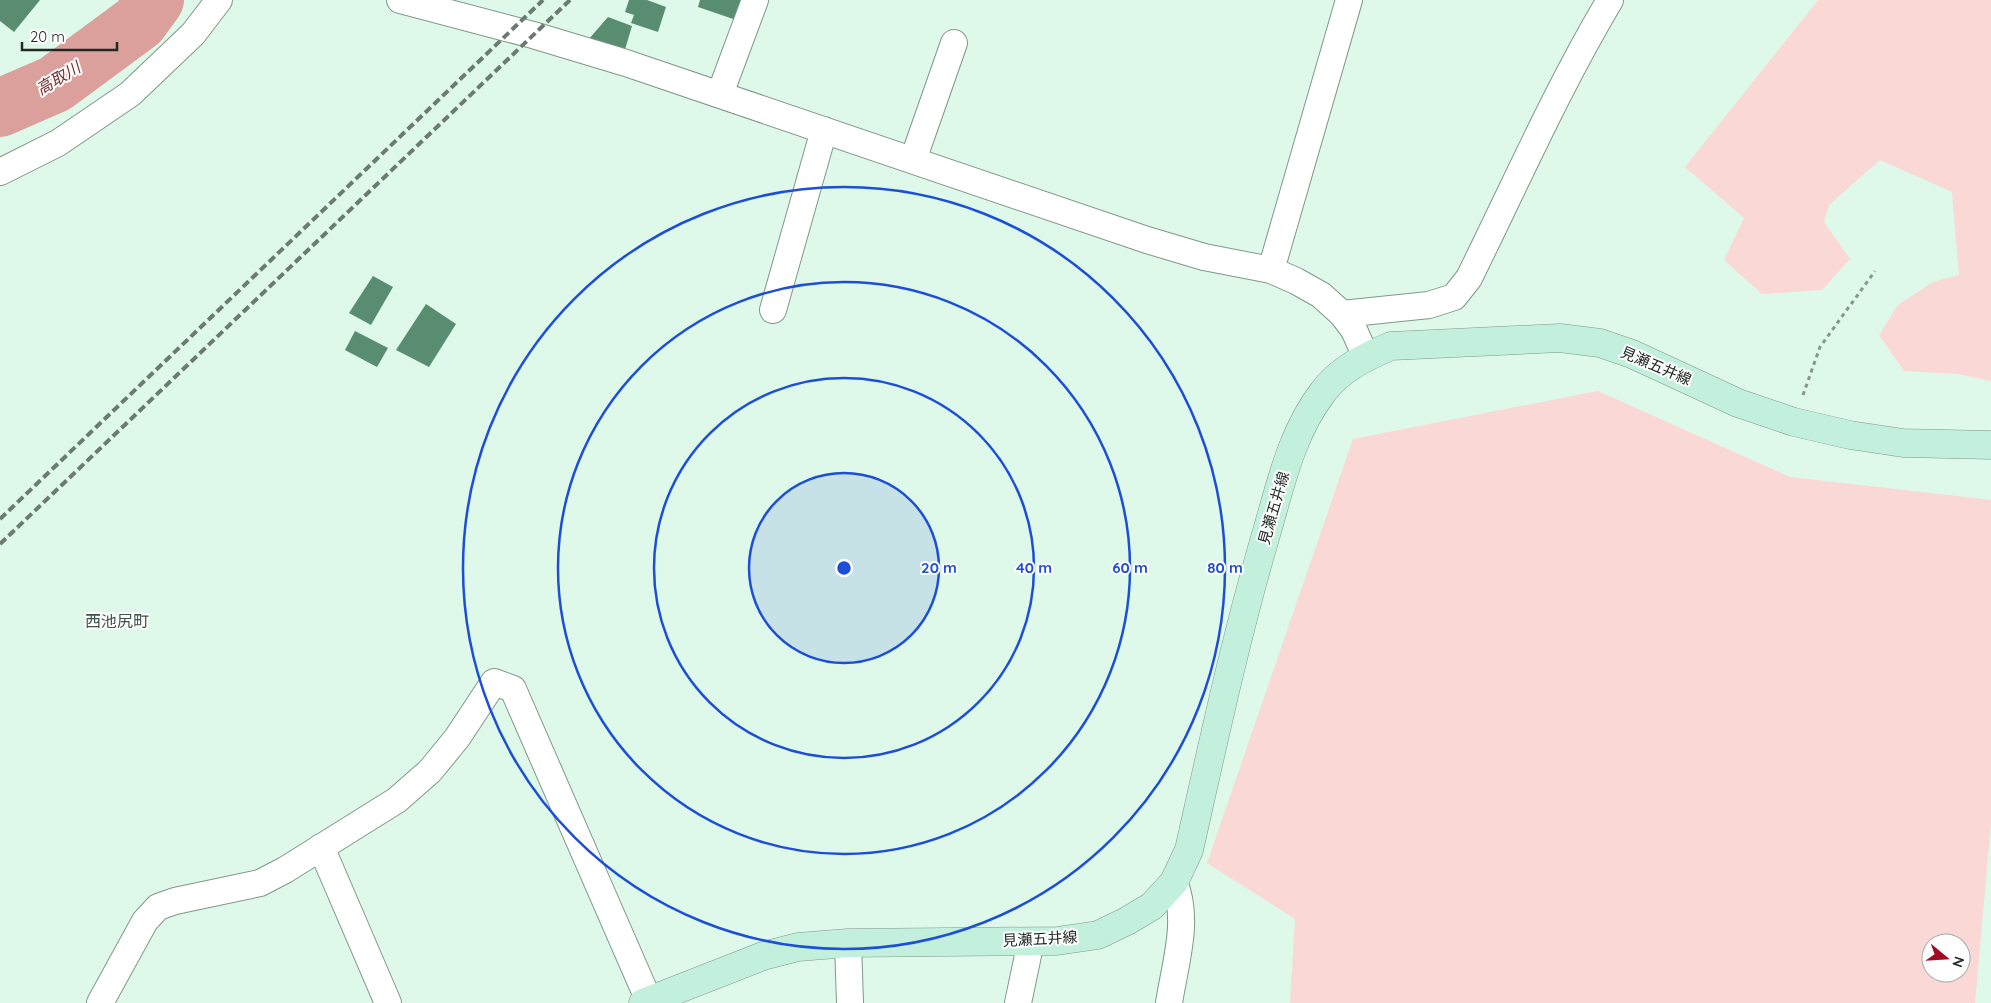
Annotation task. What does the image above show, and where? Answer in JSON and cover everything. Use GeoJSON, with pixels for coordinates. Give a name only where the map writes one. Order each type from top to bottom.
{"type":"FeatureCollection","features":[{"type":"Feature","properties":{"kind":"main road","name":"見瀬五井線"},"geometry":{"type":"LineString","coordinates":[[646,1002],[763,956],[798,947],[848,943],[1056,941],[1098,935],[1152,906],[1174,882],[1189,850],[1242,621],[1290,454],[1303,422],[1324,391],[1342,372],[1366,356],[1391,346],[1560,338],[1600,343],[1632,354],[1738,403],[1794,422],[1850,435],[1903,443],[1991,444]]}},
{"type":"Feature","properties":{"kind":"street"},"geometry":{"type":"LineString","coordinates":[[0,172],[58,143],[130,94],[193,34],[219,0]]}},
{"type":"Feature","properties":{"kind":"street"},"geometry":{"type":"LineString","coordinates":[[400,0],[533,35],[720,94],[1147,240],[1204,257],[1271,270],[1321,295],[1342,314],[1354,330],[1366,356]]}},
{"type":"Feature","properties":{"kind":"street"},"geometry":{"type":"LineString","coordinates":[[720,94],[755,0]]}},
{"type":"Feature","properties":{"kind":"street"},"geometry":{"type":"LineString","coordinates":[[1271,270],[1349,0]]}},
{"type":"Feature","properties":{"kind":"street"},"geometry":{"type":"LineString","coordinates":[[1342,314],[1429,305],[1454,297],[1469,278],[1590,33],[1610,0]]}},
{"type":"Feature","properties":{"kind":"street"},"geometry":{"type":"LineString","coordinates":[[912,160],[954,44]]}},
{"type":"Feature","properties":{"kind":"street"},"geometry":{"type":"LineString","coordinates":[[773,310],[824,130]]}},
{"type":"Feature","properties":{"kind":"street"},"geometry":{"type":"LineString","coordinates":[[100,1003],[145,921],[158,907],[175,901],[260,883],[285,870],[397,800],[430,771],[458,738],[494,682],[514,689],[646,1002]]}},
{"type":"Feature","properties":{"kind":"street"},"geometry":{"type":"LineString","coordinates":[[321,847],[388,1003]]}},
{"type":"Feature","properties":{"kind":"street"},"geometry":{"type":"LineString","coordinates":[[1169,1003],[1182,917],[1180,896],[1174,882]]}},
{"type":"Feature","properties":{"kind":"street"},"geometry":{"type":"LineString","coordinates":[[1018,1003],[1031,941]]}},
{"type":"Feature","properties":{"kind":"street"},"geometry":{"type":"LineString","coordinates":[[848,943],[850,1003]]}},
{"type":"Feature","properties":{"kind":"path"},"geometry":{"type":"LineString","coordinates":[[1794,422],[1820,347],[1875,271]]}},
{"type":"Feature","properties":{"kind":"shaded area"},"geometry":{"type":"Polygon","coordinates":[[[1818,0],[1991,0],[1991,381],[1958,374],[1904,371],[1879,335],[1898,305],[1933,282],[1959,275],[1952,192],[1880,160],[1829,205],[1824,222],[1850,259],[1822,290],[1762,294],[1724,260],[1744,218],[1685,167],[1818,0]]]}},
{"type":"Feature","properties":{"kind":"shaded area"},"geometry":{"type":"Polygon","coordinates":[[[1598,391],[1790,477],[1991,500],[1991,822],[1975,1003],[1290,1003],[1295,919],[1207,863],[1353,439],[1598,391]]]}},
{"type":"Feature","properties":{"kind":"building"},"geometry":{"type":"Polygon","coordinates":[[[0,0],[40,0],[14,32],[0,21],[0,0]]]}},
{"type":"Feature","properties":{"kind":"building"},"geometry":{"type":"Polygon","coordinates":[[[629,0],[647,0],[666,7],[658,32],[631,23],[634,15],[625,12],[629,0]]]}},
{"type":"Feature","properties":{"kind":"building"},"geometry":{"type":"Polygon","coordinates":[[[700,0],[746,0],[739,21],[698,7],[700,0]]]}},
{"type":"Feature","properties":{"kind":"building"},"geometry":{"type":"Polygon","coordinates":[[[608,17],[632,26],[624,53],[588,40],[608,17]]]}},
{"type":"Feature","properties":{"kind":"building"},"geometry":{"type":"Polygon","coordinates":[[[373,276],[393,287],[371,325],[349,313],[373,276]]]}},
{"type":"Feature","properties":{"kind":"building"},"geometry":{"type":"Polygon","coordinates":[[[426,304],[456,324],[429,367],[396,350],[426,304]]]}},
{"type":"Feature","properties":{"kind":"building"},"geometry":{"type":"Polygon","coordinates":[[[355,331],[388,348],[377,367],[345,350],[355,331]]]}},
{"type":"Feature","properties":{"kind":"waterway","name":"高取川"},"geometry":{"type":"LineString","coordinates":[[0,108],[55,84],[139,22],[155,0]]}},
{"type":"Feature","properties":{"kind":"railway"},"geometry":{"type":"LineString","coordinates":[[0,519],[543,0]]}},
{"type":"Feature","properties":{"kind":"railway"},"geometry":{"type":"LineString","coordinates":[[0,544],[570,0]]}},
{"type":"Feature","properties":{"kind":"district","name":"西池尻町"},"geometry":{"type":"Point","coordinates":[117,621]}}]}
